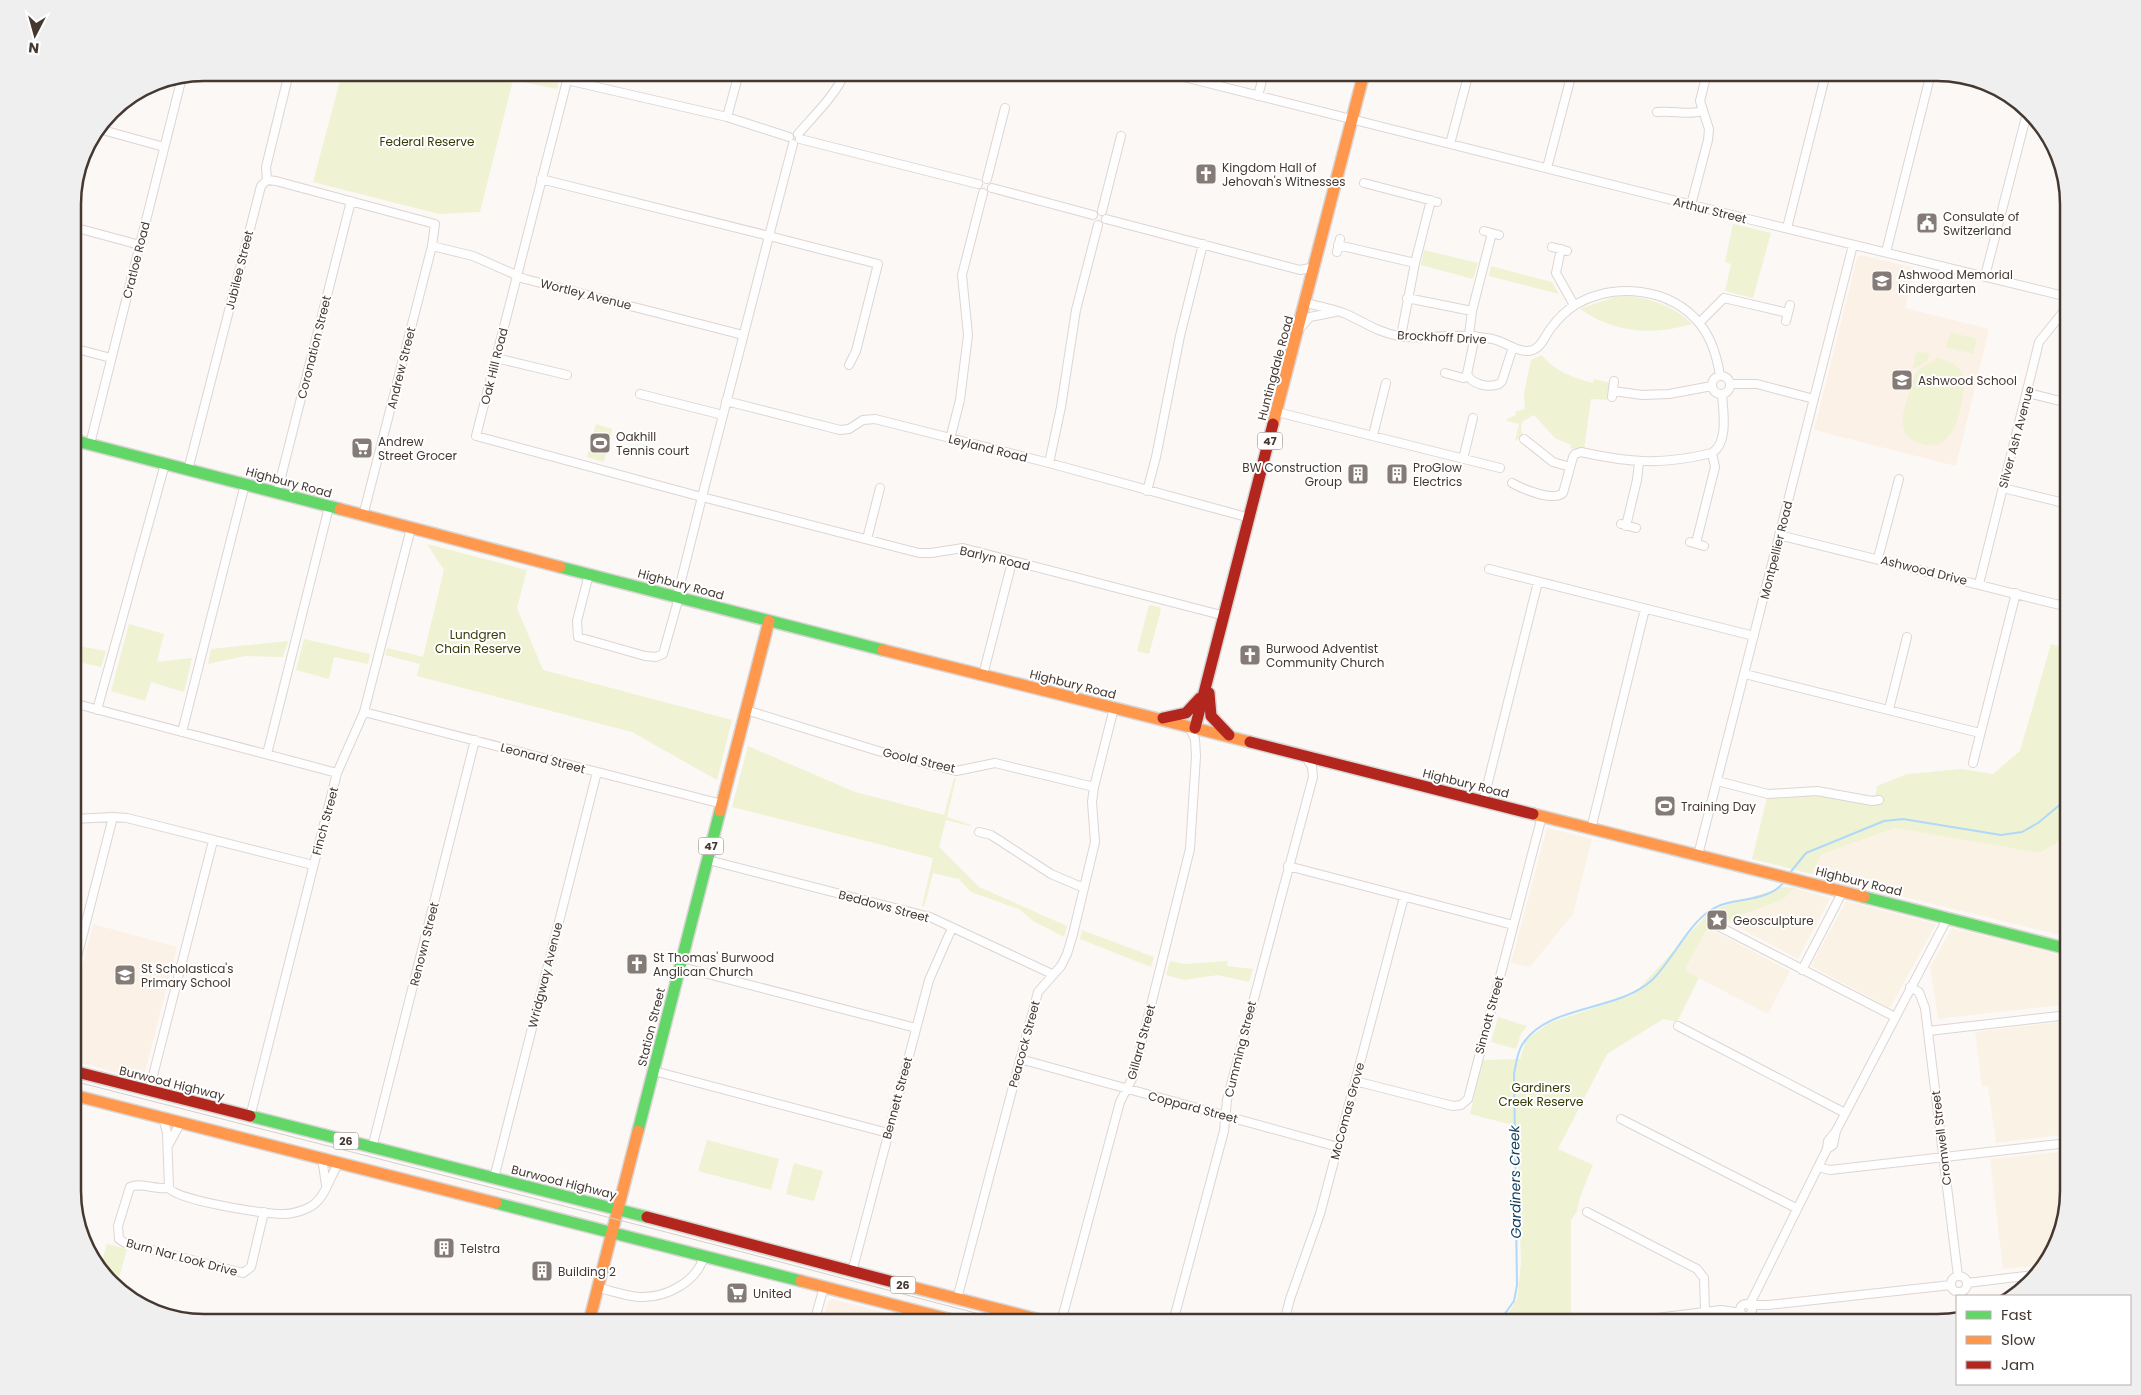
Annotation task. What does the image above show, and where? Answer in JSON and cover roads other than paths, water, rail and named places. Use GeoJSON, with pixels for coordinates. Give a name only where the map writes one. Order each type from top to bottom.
{"type":"FeatureCollection","features":[{"type":"Feature","properties":{"kind":"main road","name":"Huntingdale Road"},"geometry":{"type":"LineString","coordinates":[[1192,728],[1209,678],[1362,81]]}},
{"type":"Feature","properties":{"kind":"main road","name":"Highbury Road"},"geometry":{"type":"LineString","coordinates":[[82,442],[769,621],[2060,947]]}},
{"type":"Feature","properties":{"kind":"main road","name":"Station Street"},"geometry":{"type":"LineString","coordinates":[[591,1314],[769,621]]}},
{"type":"Feature","properties":{"kind":"main road","name":"47"},"geometry":{"type":"LineString","coordinates":[[1155,719],[1171,718],[1186,713],[1198,702],[1209,678]]}},
{"type":"Feature","properties":{"kind":"main road"},"geometry":{"type":"LineString","coordinates":[[1209,678],[1210,713],[1219,727],[1231,737]]}},
{"type":"Feature","properties":{"kind":"main road","name":"Burwood Highway"},"geometry":{"type":"LineString","coordinates":[[82,1073],[1016,1314]]}},
{"type":"Feature","properties":{"kind":"main road","name":"26"},"geometry":{"type":"LineString","coordinates":[[82,1096],[929,1314]]}},
{"type":"Feature","properties":{"kind":"main road"},"geometry":{"type":"LineString","coordinates":[[453,1168],[459,1180],[457,1192]]}},
{"type":"Feature","properties":{"kind":"main road"},"geometry":{"type":"LineString","coordinates":[[770,1250],[768,1263],[772,1274]]}},
{"type":"Feature","properties":{"kind":"street","name":"Arthur Street"},"geometry":{"type":"LineString","coordinates":[[1212,81],[1258,96],[1352,118],[1691,205],[2060,295]]}},
{"type":"Feature","properties":{"kind":"street"},"geometry":{"type":"LineString","coordinates":[[1258,96],[1262,81]]}},
{"type":"Feature","properties":{"kind":"street"},"geometry":{"type":"LineString","coordinates":[[1450,144],[1467,81]]}},
{"type":"Feature","properties":{"kind":"street"},"geometry":{"type":"LineString","coordinates":[[1547,168],[1570,81]]}},
{"type":"Feature","properties":{"kind":"street"},"geometry":{"type":"LineString","coordinates":[[1691,205],[1708,140],[1709,129],[1700,101],[1705,81]]}},
{"type":"Feature","properties":{"kind":"street"},"geometry":{"type":"LineString","coordinates":[[1787,228],[1824,81]]}},
{"type":"Feature","properties":{"kind":"street"},"geometry":{"type":"LineString","coordinates":[[1886,252],[1929,81]]}},
{"type":"Feature","properties":{"kind":"street","name":"Jubilee Street"},"geometry":{"type":"LineString","coordinates":[[188,470],[261,186],[267,180],[266,167],[287,82]]}},
{"type":"Feature","properties":{"kind":"street","name":"Oak Hill Road"},"geometry":{"type":"LineString","coordinates":[[566,82],[476,436],[702,497]]}},
{"type":"Feature","properties":{"kind":"street"},"geometry":{"type":"LineString","coordinates":[[590,82],[727,118],[791,140]]}},
{"type":"Feature","properties":{"kind":"street"},"geometry":{"type":"LineString","coordinates":[[727,118],[736,82]]}},
{"type":"Feature","properties":{"kind":"street"},"geometry":{"type":"LineString","coordinates":[[799,137],[840,82]]}},
{"type":"Feature","properties":{"kind":"street","name":"Cratloe Road"},"geometry":{"type":"LineString","coordinates":[[90,444],[180,84]]}},
{"type":"Feature","properties":{"kind":"street"},"geometry":{"type":"LineString","coordinates":[[987,179],[1005,108]]}},
{"type":"Feature","properties":{"kind":"street"},"geometry":{"type":"LineString","coordinates":[[1657,112],[1669,111],[1692,114],[1703,111]]}},
{"type":"Feature","properties":{"kind":"street"},"geometry":{"type":"LineString","coordinates":[[1985,276],[2025,119]]}},
{"type":"Feature","properties":{"kind":"street"},"geometry":{"type":"LineString","coordinates":[[106,131],[164,147]]}},
{"type":"Feature","properties":{"kind":"street"},"geometry":{"type":"LineString","coordinates":[[589,574],[577,621],[578,637],[645,656],[656,657],[663,654],[794,133],[799,137],[978,184]]}},
{"type":"Feature","properties":{"kind":"street"},"geometry":{"type":"LineString","coordinates":[[1122,136],[1102,211],[1106,219],[1300,270],[1315,267]]}},
{"type":"Feature","properties":{"kind":"street"},"geometry":{"type":"LineString","coordinates":[[541,179],[878,264],[856,351],[849,365]]}},
{"type":"Feature","properties":{"kind":"street"},"geometry":{"type":"LineString","coordinates":[[987,179],[982,179],[978,184],[979,191],[988,193],[992,188]]}},
{"type":"Feature","properties":{"kind":"street"},"geometry":{"type":"LineString","coordinates":[[987,179],[991,183],[992,188]]}},
{"type":"Feature","properties":{"kind":"street"},"geometry":{"type":"LineString","coordinates":[[267,180],[351,201]]}},
{"type":"Feature","properties":{"kind":"street"},"geometry":{"type":"LineString","coordinates":[[1364,184],[1434,201],[1415,263],[1401,336]]}},
{"type":"Feature","properties":{"kind":"street"},"geometry":{"type":"LineString","coordinates":[[992,188],[1093,215],[1096,212],[1102,211]]}},
{"type":"Feature","properties":{"kind":"street"},"geometry":{"type":"LineString","coordinates":[[950,439],[960,400],[968,335],[962,275],[983,193]]}},
{"type":"Feature","properties":{"kind":"street","name":"Andrew Street"},"geometry":{"type":"LineString","coordinates":[[351,201],[431,222],[435,224],[436,228],[363,516]]}},
{"type":"Feature","properties":{"kind":"street","name":"Coronation Street"},"geometry":{"type":"LineString","coordinates":[[277,493],[351,201]]}},
{"type":"Feature","properties":{"kind":"street"},"geometry":{"type":"LineString","coordinates":[[1093,215],[1093,221],[1098,225]]}},
{"type":"Feature","properties":{"kind":"street"},"geometry":{"type":"LineString","coordinates":[[1098,225],[1102,224],[1106,219]]}},
{"type":"Feature","properties":{"kind":"street"},"geometry":{"type":"LineString","coordinates":[[1050,463],[1076,310],[1098,225]]}},
{"type":"Feature","properties":{"kind":"street"},"geometry":{"type":"LineString","coordinates":[[82,229],[140,245]]}},
{"type":"Feature","properties":{"kind":"street"},"geometry":{"type":"LineString","coordinates":[[1492,233],[1472,312],[1468,377],[1473,382],[1488,386],[1499,384],[1512,346]]}},
{"type":"Feature","properties":{"kind":"street"},"geometry":{"type":"LineString","coordinates":[[1147,491],[1158,450],[1180,336],[1203,244]]}},
{"type":"Feature","properties":{"kind":"street","name":"Montpellier Road"},"geometry":{"type":"LineString","coordinates":[[1698,855],[1853,245]]}},
{"type":"Feature","properties":{"kind":"street","name":"Wortley Avenue"},"geometry":{"type":"LineString","coordinates":[[432,246],[473,256],[517,275],[743,335]]}},
{"type":"Feature","properties":{"kind":"street"},"geometry":{"type":"LineString","coordinates":[[1338,246],[1415,263]]}},
{"type":"Feature","properties":{"kind":"street"},"geometry":{"type":"LineString","coordinates":[[1552,247],[1564,250],[1556,273],[1574,305]]}},
{"type":"Feature","properties":{"kind":"street","name":"Brockhoff Drive"},"geometry":{"type":"LineString","coordinates":[[1306,303],[1337,311],[1372,328],[1401,336],[1472,336],[1494,340],[1528,351],[1538,348],[1552,327],[1574,305],[1606,292],[1622,290],[1645,292],[1663,297],[1678,305],[1699,323],[1712,344],[1720,376]]}},
{"type":"Feature","properties":{"kind":"street"},"geometry":{"type":"LineString","coordinates":[[1407,298],[1472,312]]}},
{"type":"Feature","properties":{"kind":"street"},"geometry":{"type":"LineString","coordinates":[[1699,323],[1724,298],[1787,317],[1790,305]]}},
{"type":"Feature","properties":{"kind":"street"},"geometry":{"type":"LineString","coordinates":[[1299,330],[1310,317],[1337,311]]}},
{"type":"Feature","properties":{"kind":"street","name":"Silver Ash Avenue"},"geometry":{"type":"LineString","coordinates":[[1978,584],[2028,393],[2039,342],[2060,316]]}},
{"type":"Feature","properties":{"kind":"street"},"geometry":{"type":"LineString","coordinates":[[82,350],[111,358]]}},
{"type":"Feature","properties":{"kind":"street"},"geometry":{"type":"LineString","coordinates":[[496,358],[567,375]]}},
{"type":"Feature","properties":{"kind":"street"},"geometry":{"type":"LineString","coordinates":[[1444,373],[1463,378],[1468,377]]}},
{"type":"Feature","properties":{"kind":"street"},"geometry":{"type":"LineString","coordinates":[[1720,376],[1727,378],[1730,384],[1728,391],[1722,394],[1716,392],[1712,386],[1714,379],[1720,376]]}},
{"type":"Feature","properties":{"kind":"street"},"geometry":{"type":"LineString","coordinates":[[1614,382],[1612,394],[1669,394],[1712,386]]}},
{"type":"Feature","properties":{"kind":"street"},"geometry":{"type":"LineString","coordinates":[[1373,435],[1386,383]]}},
{"type":"Feature","properties":{"kind":"street"},"geometry":{"type":"LineString","coordinates":[[1730,384],[1757,384],[1814,399]]}},
{"type":"Feature","properties":{"kind":"street"},"geometry":{"type":"LineString","coordinates":[[2028,393],[2060,401]]}},
{"type":"Feature","properties":{"kind":"street"},"geometry":{"type":"LineString","coordinates":[[640,394],[723,415]]}},
{"type":"Feature","properties":{"kind":"street"},"geometry":{"type":"LineString","coordinates":[[1512,482],[1523,489],[1552,497],[1560,496],[1564,493],[1573,457],[1581,452],[1639,462],[1674,461],[1712,453],[1719,449],[1722,439],[1722,394]]}},
{"type":"Feature","properties":{"kind":"street","name":"Leyland Road"},"geometry":{"type":"LineString","coordinates":[[726,401],[840,430],[849,429],[862,420],[875,419],[1050,463],[1250,518]]}},
{"type":"Feature","properties":{"kind":"street"},"geometry":{"type":"LineString","coordinates":[[1277,412],[1500,468]]}},
{"type":"Feature","properties":{"kind":"street"},"geometry":{"type":"LineString","coordinates":[[1463,459],[1473,418]]}},
{"type":"Feature","properties":{"kind":"street"},"geometry":{"type":"LineString","coordinates":[[1524,440],[1553,462],[1570,467]]}},
{"type":"Feature","properties":{"kind":"street"},"geometry":{"type":"LineString","coordinates":[[1704,546],[1693,543],[1715,467],[1712,453]]}},
{"type":"Feature","properties":{"kind":"street"},"geometry":{"type":"LineString","coordinates":[[1636,528],[1623,525],[1638,480],[1639,462]]}},
{"type":"Feature","properties":{"kind":"street"},"geometry":{"type":"LineString","coordinates":[[97,710],[165,464]]}},
{"type":"Feature","properties":{"kind":"street"},"geometry":{"type":"LineString","coordinates":[[1878,558],[1899,479]]}},
{"type":"Feature","properties":{"kind":"street"},"geometry":{"type":"LineString","coordinates":[[182,732],[245,484]]}},
{"type":"Feature","properties":{"kind":"street"},"geometry":{"type":"LineString","coordinates":[[867,539],[880,488]]}},
{"type":"Feature","properties":{"kind":"street"},"geometry":{"type":"LineString","coordinates":[[2003,488],[2060,502]]}},
{"type":"Feature","properties":{"kind":"street","name":"Barlyn Road"},"geometry":{"type":"LineString","coordinates":[[702,497],[919,553],[963,548],[1225,616]]}},
{"type":"Feature","properties":{"kind":"street"},"geometry":{"type":"LineString","coordinates":[[267,754],[329,506]]}},
{"type":"Feature","properties":{"kind":"street","name":"Finch Street"},"geometry":{"type":"LineString","coordinates":[[250,1117],[337,773],[364,712],[411,528]]}},
{"type":"Feature","properties":{"kind":"street","name":"Ashwood Drive"},"geometry":{"type":"LineString","coordinates":[[1779,535],[1878,558],[2060,605]]}},
{"type":"Feature","properties":{"kind":"street"},"geometry":{"type":"LineString","coordinates":[[984,675],[1012,562]]}},
{"type":"Feature","properties":{"kind":"street"},"geometry":{"type":"LineString","coordinates":[[1489,569],[1754,636]]}},
{"type":"Feature","properties":{"kind":"street"},"geometry":{"type":"LineString","coordinates":[[1484,802],[1538,582]]}},
{"type":"Feature","properties":{"kind":"street"},"geometry":{"type":"LineString","coordinates":[[1973,763],[2016,593]]}},
{"type":"Feature","properties":{"kind":"street"},"geometry":{"type":"LineString","coordinates":[[1591,829],[1645,609]]}},
{"type":"Feature","properties":{"kind":"street"},"geometry":{"type":"LineString","coordinates":[[1889,709],[1907,637]]}},
{"type":"Feature","properties":{"kind":"street"},"geometry":{"type":"LineString","coordinates":[[1745,674],[1980,733]]}},
{"type":"Feature","properties":{"kind":"street"},"geometry":{"type":"LineString","coordinates":[[82,706],[337,773]]}},
{"type":"Feature","properties":{"kind":"street","name":"Peacock Street"},"geometry":{"type":"LineString","coordinates":[[957,1299],[1038,992],[1061,966],[1067,954],[1095,842],[1092,802],[1094,787],[1114,708]]}},
{"type":"Feature","properties":{"kind":"street","name":"Goold Street"},"geometry":{"type":"LineString","coordinates":[[746,710],[878,751],[956,771],[995,763],[1094,787]]}},
{"type":"Feature","properties":{"kind":"street","name":"Leonard Street"},"geometry":{"type":"LineString","coordinates":[[364,712],[722,804]]}},
{"type":"Feature","properties":{"kind":"street","name":"Gillard Street"},"geometry":{"type":"LineString","coordinates":[[1064,1314],[1120,1102],[1133,1077],[1190,849],[1196,756],[1192,728]]}},
{"type":"Feature","properties":{"kind":"street","name":"Gillard Street"},"geometry":{"type":"LineString","coordinates":[[1196,756],[1200,742],[1209,732]]}},
{"type":"Feature","properties":{"kind":"street","name":"Renown Street"},"geometry":{"type":"LineString","coordinates":[[372,1148],[475,740]]}},
{"type":"Feature","properties":{"kind":"street"},"geometry":{"type":"LineString","coordinates":[[1304,756],[1310,762],[1313,777]]}},
{"type":"Feature","properties":{"kind":"street"},"geometry":{"type":"LineString","coordinates":[[1313,777],[1321,767],[1331,763]]}},
{"type":"Feature","properties":{"kind":"street","name":"Wridgway Avenue"},"geometry":{"type":"LineString","coordinates":[[494,1178],[597,772]]}},
{"type":"Feature","properties":{"kind":"street","name":"Cumming Street"},"geometry":{"type":"LineString","coordinates":[[1175,1314],[1224,1131],[1225,1116],[1288,866],[1313,777]]}},
{"type":"Feature","properties":{"kind":"street"},"geometry":{"type":"LineString","coordinates":[[1717,781],[1768,794],[1817,791],[1872,801],[1879,800]]}},
{"type":"Feature","properties":{"kind":"street"},"geometry":{"type":"LineString","coordinates":[[82,818],[113,816],[127,818],[313,865]]}},
{"type":"Feature","properties":{"kind":"street"},"geometry":{"type":"LineString","coordinates":[[82,938],[113,816]]}},
{"type":"Feature","properties":{"kind":"street","name":"Sinnott Street"},"geometry":{"type":"LineString","coordinates":[[1355,1081],[1453,1106],[1461,1105],[1468,1099],[1542,816]]}},
{"type":"Feature","properties":{"kind":"street"},"geometry":{"type":"LineString","coordinates":[[979,832],[990,835],[1051,874],[1084,888]]}},
{"type":"Feature","properties":{"kind":"street"},"geometry":{"type":"LineString","coordinates":[[149,1091],[213,841]]}},
{"type":"Feature","properties":{"kind":"street","name":"Beddows Street"},"geometry":{"type":"LineString","coordinates":[[708,860],[920,914],[1052,974]]}},
{"type":"Feature","properties":{"kind":"street"},"geometry":{"type":"LineString","coordinates":[[1288,866],[1513,924]]}},
{"type":"Feature","properties":{"kind":"street"},"geometry":{"type":"LineString","coordinates":[[1802,970],[1843,891]]}},
{"type":"Feature","properties":{"kind":"street","name":"McComas Grove"},"geometry":{"type":"LineString","coordinates":[[1286,1314],[1320,1214],[1404,897]]}},
{"type":"Feature","properties":{"kind":"street"},"geometry":{"type":"LineString","coordinates":[[1745,1312],[1827,1149],[1828,1141],[1836,1131],[1948,918]]}},
{"type":"Feature","properties":{"kind":"street"},"geometry":{"type":"LineString","coordinates":[[1718,926],[1895,1017]]}},
{"type":"Feature","properties":{"kind":"street","name":"Bennett Street"},"geometry":{"type":"LineString","coordinates":[[852,1272],[929,980],[952,928]]}},
{"type":"Feature","properties":{"kind":"street"},"geometry":{"type":"LineString","coordinates":[[681,967],[916,1028]]}},
{"type":"Feature","properties":{"kind":"street","name":"Cromwell Street"},"geometry":{"type":"LineString","coordinates":[[1909,991],[1918,992],[1923,1000],[1958,1276]]}},
{"type":"Feature","properties":{"kind":"street"},"geometry":{"type":"LineString","coordinates":[[1928,1031],[2060,1016]]}},
{"type":"Feature","properties":{"kind":"street"},"geometry":{"type":"LineString","coordinates":[[1678,1026],[1845,1113]]}},
{"type":"Feature","properties":{"kind":"street","name":"Coppard Street"},"geometry":{"type":"LineString","coordinates":[[1020,1059],[1338,1146]]}},
{"type":"Feature","properties":{"kind":"street"},"geometry":{"type":"LineString","coordinates":[[654,1072],[888,1133]]}},
{"type":"Feature","properties":{"kind":"street"},"geometry":{"type":"LineString","coordinates":[[163,1118],[168,1148],[168,1188],[174,1193],[207,1202],[285,1214],[304,1210],[319,1200],[339,1162]]}},
{"type":"Feature","properties":{"kind":"street"},"geometry":{"type":"LineString","coordinates":[[1621,1119],[1796,1208]]}},
{"type":"Feature","properties":{"kind":"street"},"geometry":{"type":"LineString","coordinates":[[168,1148],[180,1122]]}},
{"type":"Feature","properties":{"kind":"street"},"geometry":{"type":"LineString","coordinates":[[1818,1167],[1830,1170],[2060,1144]]}},
{"type":"Feature","properties":{"kind":"street"},"geometry":{"type":"LineString","coordinates":[[322,1158],[326,1186]]}},
{"type":"Feature","properties":{"kind":"street","name":"Burn Nar Look Drive"},"geometry":{"type":"LineString","coordinates":[[168,1188],[155,1189],[138,1185],[130,1187],[117,1231],[121,1241],[243,1273],[251,1267],[264,1212]]}},
{"type":"Feature","properties":{"kind":"street"},"geometry":{"type":"LineString","coordinates":[[1587,1212],[1697,1269],[1704,1278],[1705,1312]]}},
{"type":"Feature","properties":{"kind":"street"},"geometry":{"type":"LineString","coordinates":[[599,1288],[642,1297],[665,1293],[688,1281],[701,1265],[704,1256]]}},
{"type":"Feature","properties":{"kind":"street"},"geometry":{"type":"LineString","coordinates":[[1958,1276],[1963,1277],[1967,1283],[1966,1288],[1960,1294],[1951,1285],[1952,1279],[1958,1276]]}},
{"type":"Feature","properties":{"kind":"street"},"geometry":{"type":"LineString","coordinates":[[1967,1283],[2026,1276]]}},
{"type":"Feature","properties":{"kind":"street"},"geometry":{"type":"LineString","coordinates":[[1745,1312],[1757,1293],[1759,1283]]}},
{"type":"Feature","properties":{"kind":"street"},"geometry":{"type":"LineString","coordinates":[[1689,1314],[1724,1310],[1745,1312],[1768,1305],[1951,1285]]}},
{"type":"Feature","properties":{"kind":"street"},"geometry":{"type":"LineString","coordinates":[[816,1314],[824,1287]]}},
{"type":"Feature","properties":{"kind":"street"},"geometry":{"type":"LineString","coordinates":[[1757,1293],[1760,1301],[1768,1305]]}},
{"type":"Feature","properties":{"kind":"street"},"geometry":{"type":"LineString","coordinates":[[1724,1310],[1729,1314]]}},
{"type":"Feature","properties":{"kind":"waterway","name":"Gardiners Creek"},"geometry":{"type":"LineString","coordinates":[[1789,874],[1806,853],[1884,821],[1903,819],[2001,835],[2022,832],[2038,823],[2060,805]]}},
{"type":"Feature","properties":{"kind":"waterway","name":"Gardiners Creek"},"geometry":{"type":"LineString","coordinates":[[1505,1314],[1514,1301],[1517,1285],[1514,1074],[1520,1048],[1533,1032],[1548,1022],[1621,998],[1638,990],[1652,980],[1687,933],[1711,910],[1729,903],[1768,894],[1784,882]]}},
{"type":"Feature","properties":{"kind":"tram line"},"geometry":{"type":"LineString","coordinates":[[82,1083],[979,1314]]}},
{"type":"Feature","properties":{"kind":"place","name":"Kingdom Hall of Jehovah's Witnesses"},"geometry":{"type":"Point","coordinates":[1206,174]}},
{"type":"Feature","properties":{"kind":"place","name":"Consulate of Switzerland"},"geometry":{"type":"Point","coordinates":[1927,223]}},
{"type":"Feature","properties":{"kind":"place","name":"Ashwood Memorial Kindergarten"},"geometry":{"type":"Point","coordinates":[1882,281]}},
{"type":"Feature","properties":{"kind":"place","name":"Ashwood School"},"geometry":{"type":"Point","coordinates":[1902,380]}},
{"type":"Feature","properties":{"kind":"place","name":"Oakhill Tennis court"},"geometry":{"type":"Point","coordinates":[600,443]}},
{"type":"Feature","properties":{"kind":"place","name":"Andrew Street Grocer"},"geometry":{"type":"Point","coordinates":[362,448]}},
{"type":"Feature","properties":{"kind":"place","name":"BW Construction Group"},"geometry":{"type":"Point","coordinates":[1358,474]}},
{"type":"Feature","properties":{"kind":"place","name":"ProGlow Electrics"},"geometry":{"type":"Point","coordinates":[1397,474]}},
{"type":"Feature","properties":{"kind":"place","name":"Burwood Adventist Community Church"},"geometry":{"type":"Point","coordinates":[1250,655]}},
{"type":"Feature","properties":{"kind":"place","name":"Training Day"},"geometry":{"type":"Point","coordinates":[1665,806]}},
{"type":"Feature","properties":{"kind":"place","name":"Geosculpture"},"geometry":{"type":"Point","coordinates":[1717,920]}},
{"type":"Feature","properties":{"kind":"place","name":"St Thomas' Burwood Anglican Church"},"geometry":{"type":"Point","coordinates":[637,964]}},
{"type":"Feature","properties":{"kind":"place","name":"St Scholastica's Primary School"},"geometry":{"type":"Point","coordinates":[125,975]}},
{"type":"Feature","properties":{"kind":"place","name":"Telstra"},"geometry":{"type":"Point","coordinates":[444,1248]}},
{"type":"Feature","properties":{"kind":"place","name":"Building 2"},"geometry":{"type":"Point","coordinates":[542,1271]}},
{"type":"Feature","properties":{"kind":"place","name":"United"},"geometry":{"type":"Point","coordinates":[737,1293]}},
{"type":"Feature","properties":{"kind":"park label","name":"Federal Reserve"},"geometry":{"type":"Point","coordinates":[427,141]}},
{"type":"Feature","properties":{"kind":"park label","name":"Lundgren Chain Reserve"},"geometry":{"type":"Point","coordinates":[478,641]}},
{"type":"Feature","properties":{"kind":"park label","name":"Gardiners Creek Reserve"},"geometry":{"type":"Point","coordinates":[1541,1094]}}]}
